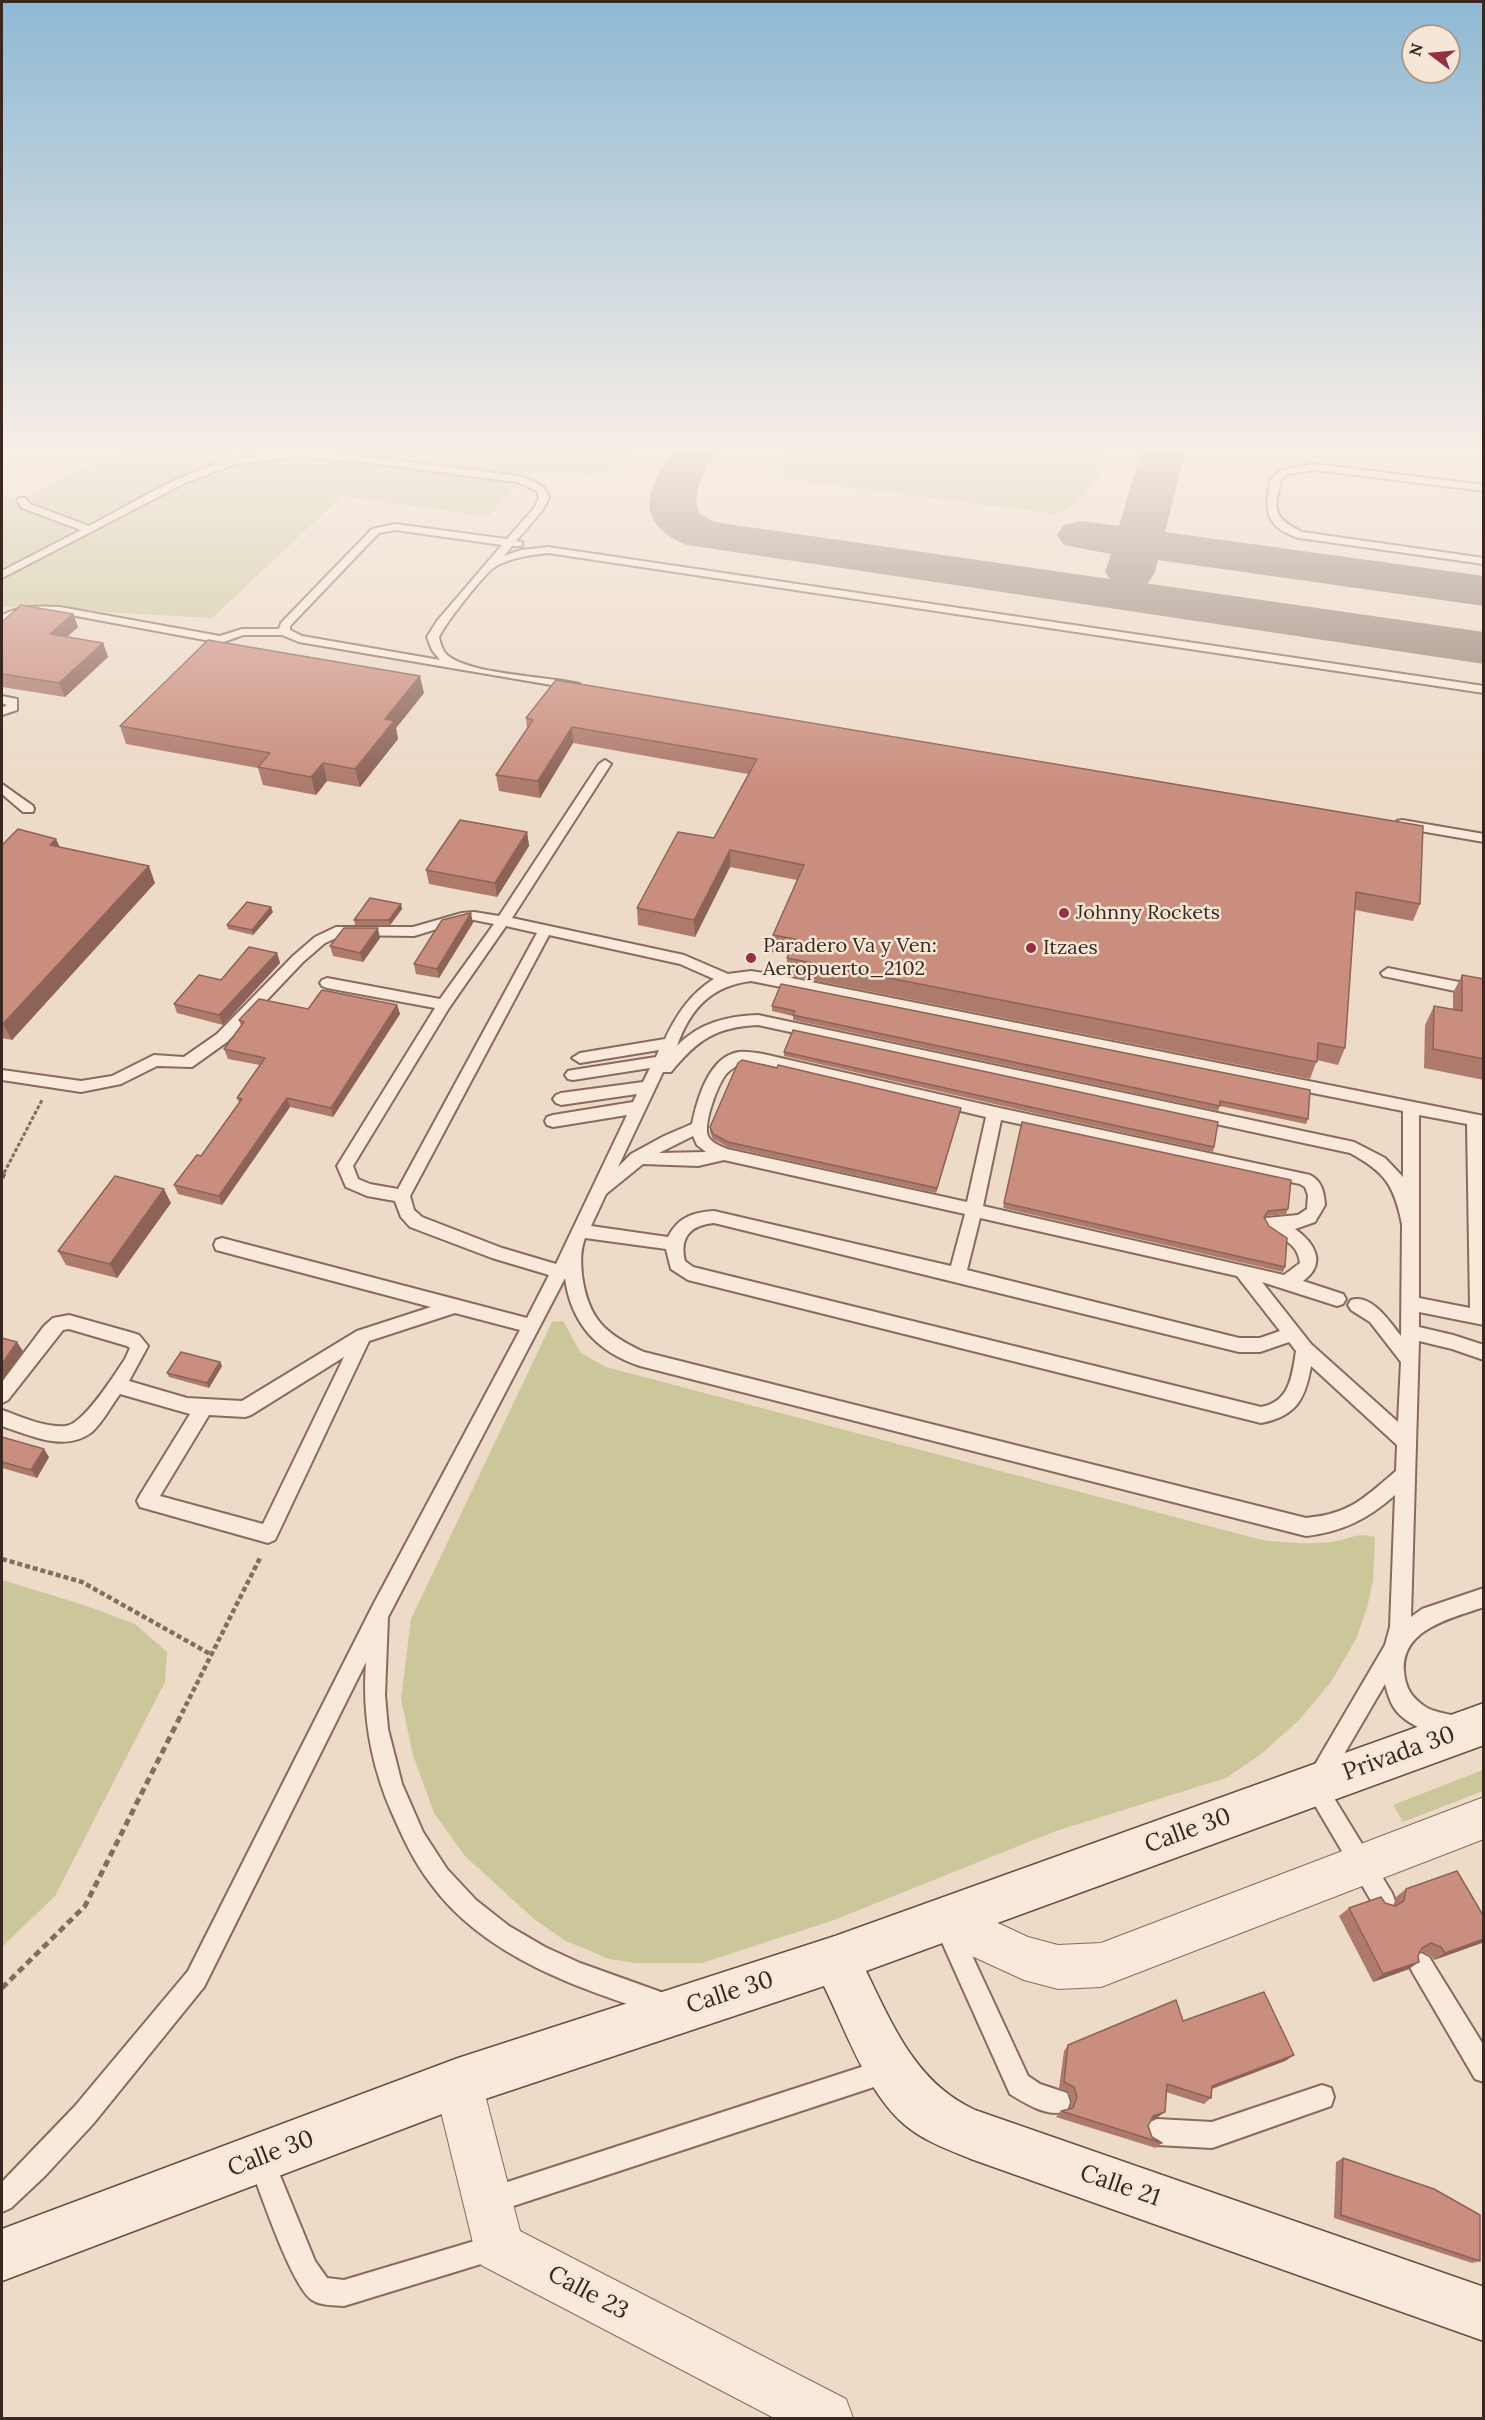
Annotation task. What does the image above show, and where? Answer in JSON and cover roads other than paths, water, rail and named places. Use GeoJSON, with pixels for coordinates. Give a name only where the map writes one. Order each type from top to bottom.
{"type":"FeatureCollection","features":[{"type":"Feature","properties":{"kind":"street","name":"Privada 30"},"geometry":{"type":"LineString","coordinates":[[1314,1785],[1484,1724]]}},
{"type":"Feature","properties":{"kind":"street","name":"Calle 30"},"geometry":{"type":"LineString","coordinates":[[2,2255],[458,2083],[836,1959],[1314,1785]]}},
{"type":"Feature","properties":{"kind":"street"},"geometry":{"type":"LineString","coordinates":[[944,1920],[1023,1958],[1058,1967],[1101,1965],[1484,1818]]}},
{"type":"Feature","properties":{"kind":"street","name":"Calle 21"},"geometry":{"type":"LineString","coordinates":[[836,1959],[891,2069],[921,2106],[945,2123],[1484,2314]]}},
{"type":"Feature","properties":{"kind":"street"},"geometry":{"type":"LineString","coordinates":[[458,2083],[493,2224]]}},
{"type":"Feature","properties":{"kind":"street","name":"Calle 23"},"geometry":{"type":"LineString","coordinates":[[493,2224],[826,2418]]}},
{"type":"Feature","properties":{"kind":"lane"},"geometry":{"type":"LineString","coordinates":[[2,575],[28,561]]}},
{"type":"Feature","properties":{"kind":"lane"},"geometry":{"type":"LineString","coordinates":[[284,632],[285,625],[347,561]]}},
{"type":"Feature","properties":{"kind":"lane"},"geometry":{"type":"LineString","coordinates":[[465,668],[447,660],[436,649],[433,637],[441,623],[495,561]]}},
{"type":"Feature","properties":{"kind":"lane"},"geometry":{"type":"LineString","coordinates":[[492,564],[500,561]]}},
{"type":"Feature","properties":{"kind":"lane"},"geometry":{"type":"LineString","coordinates":[[621,561],[1484,690]]}},
{"type":"Feature","properties":{"kind":"lane"},"geometry":{"type":"LineString","coordinates":[[2,619],[18,610],[60,610],[221,640],[242,632],[284,632],[299,639],[582,687]]}},
{"type":"Feature","properties":{"kind":"lane"},"geometry":{"type":"LineString","coordinates":[[2,700],[13,701],[13,707],[2,712]]}},
{"type":"Feature","properties":{"kind":"lane"},"geometry":{"type":"LineString","coordinates":[[402,1196],[367,1190],[352,1183],[345,1166],[444,1005],[503,921],[605,764]]}},
{"type":"Feature","properties":{"kind":"lane"},"geometry":{"type":"LineString","coordinates":[[2,788],[28,809]]}},
{"type":"Feature","properties":{"kind":"lane"},"geometry":{"type":"LineString","coordinates":[[1391,822],[1484,838]]}},
{"type":"Feature","properties":{"kind":"lane"},"geometry":{"type":"LineString","coordinates":[[2,1075],[96,1087],[136,1073],[154,1060],[187,1064],[222,1038],[298,959],[320,940],[342,930],[414,932],[474,915],[684,960],[726,979]]}},
{"type":"Feature","properties":{"kind":"lane"},"geometry":{"type":"LineString","coordinates":[[545,930],[402,1196],[407,1213],[416,1222],[498,1253],[560,1272]]}},
{"type":"Feature","properties":{"kind":"lane"},"geometry":{"type":"LineString","coordinates":[[1388,973],[1484,992]]}},
{"type":"Feature","properties":{"kind":"lane"},"geometry":{"type":"LineString","coordinates":[[2,2199],[36,2167],[84,2115],[196,1979],[380,1612],[560,1272],[684,1016],[704,992],[726,979],[751,976],[776,980],[1479,1121],[1481,1317],[1410,1303]]}},
{"type":"Feature","properties":{"kind":"lane"},"geometry":{"type":"LineString","coordinates":[[327,983],[444,1005]]}},
{"type":"Feature","properties":{"kind":"lane"},"geometry":{"type":"LineString","coordinates":[[553,1121],[645,1096],[671,1061],[699,1034],[727,1023],[758,1020],[1354,1148],[1380,1163],[1398,1182],[1402,1189],[1411,1226]]}},
{"type":"Feature","properties":{"kind":"lane"},"geometry":{"type":"LineString","coordinates":[[580,1058],[667,1052]]}},
{"type":"Feature","properties":{"kind":"lane"},"geometry":{"type":"LineString","coordinates":[[573,1075],[667,1052]]}},
{"type":"Feature","properties":{"kind":"lane"},"geometry":{"type":"LineString","coordinates":[[1286,1282],[1300,1274],[1309,1265],[1308,1255],[1304,1245],[1272,1223],[1292,1225],[1304,1222],[1314,1213],[1317,1194],[1312,1183],[1290,1174],[995,1113],[750,1057],[729,1063],[719,1072],[698,1121],[700,1138],[709,1148],[724,1154],[1242,1270],[1337,1299]]}},
{"type":"Feature","properties":{"kind":"lane"},"geometry":{"type":"LineString","coordinates":[[561,1100],[645,1096]]}},
{"type":"Feature","properties":{"kind":"lane"},"geometry":{"type":"LineString","coordinates":[[1411,1107],[1410,1360],[1400,1627],[1392,1652],[1392,1677],[1395,1691],[1410,1709],[1422,1717],[1448,1725],[1484,1724]]}},
{"type":"Feature","properties":{"kind":"lane"},"geometry":{"type":"LineString","coordinates":[[957,1274],[974,1210],[995,1113]]}},
{"type":"Feature","properties":{"kind":"lane"},"geometry":{"type":"LineString","coordinates":[[598,1193],[637,1158],[670,1137],[698,1128]]}},
{"type":"Feature","properties":{"kind":"lane"},"geometry":{"type":"LineString","coordinates":[[637,1158],[698,1160],[724,1154]]}},
{"type":"Feature","properties":{"kind":"lane"},"geometry":{"type":"LineString","coordinates":[[1291,1334],[1260,1345],[1239,1345],[957,1274],[714,1217],[698,1217],[687,1222],[676,1236],[674,1244],[677,1264],[688,1273],[1261,1415],[1281,1410],[1293,1395],[1300,1377],[1305,1349]]}},
{"type":"Feature","properties":{"kind":"lane"},"geometry":{"type":"LineString","coordinates":[[576,1240],[674,1244]]}},
{"type":"Feature","properties":{"kind":"lane"},"geometry":{"type":"LineString","coordinates":[[576,1240],[573,1280],[584,1316],[607,1344],[640,1359],[1306,1527],[1332,1526],[1349,1519],[1368,1507],[1404,1476]]}},
{"type":"Feature","properties":{"kind":"lane"},"geometry":{"type":"LineString","coordinates":[[222,1245],[531,1326]]}},
{"type":"Feature","properties":{"kind":"lane"},"geometry":{"type":"LineString","coordinates":[[1242,1270],[1305,1349],[1406,1441]]}},
{"type":"Feature","properties":{"kind":"lane"},"geometry":{"type":"LineString","coordinates":[[1357,1305],[1376,1317],[1410,1360]]}},
{"type":"Feature","properties":{"kind":"lane"},"geometry":{"type":"LineString","coordinates":[[116,1385],[187,1406],[245,1409],[363,1336],[455,1306]]}},
{"type":"Feature","properties":{"kind":"lane"},"geometry":{"type":"LineString","coordinates":[[2,1395],[50,1331],[59,1323],[69,1322],[133,1340],[139,1346],[137,1354],[116,1385],[86,1425],[78,1431],[52,1433],[2,1418]]}},
{"type":"Feature","properties":{"kind":"lane"},"geometry":{"type":"LineString","coordinates":[[1410,1332],[1453,1342],[1484,1353]]}},
{"type":"Feature","properties":{"kind":"lane"},"geometry":{"type":"LineString","coordinates":[[204,1407],[147,1501],[268,1534],[363,1336]]}},
{"type":"Feature","properties":{"kind":"lane"},"geometry":{"type":"LineString","coordinates":[[1384,1901],[1314,1785],[1392,1652],[1416,1625],[1429,1616],[1484,1597]]}},
{"type":"Feature","properties":{"kind":"lane"},"geometry":{"type":"LineString","coordinates":[[380,1612],[374,1704],[379,1742],[407,1828],[441,1881],[461,1904],[484,1923],[538,1957],[573,1974],[682,2009]]}},
{"type":"Feature","properties":{"kind":"lane"},"geometry":{"type":"LineString","coordinates":[[944,1920],[1019,2085],[1034,2095],[1058,2102]]}},
{"type":"Feature","properties":{"kind":"lane"},"geometry":{"type":"LineString","coordinates":[[1420,1965],[1484,2070]]}},
{"type":"Feature","properties":{"kind":"lane"},"geometry":{"type":"LineString","coordinates":[[260,2158],[304,2270],[320,2289],[344,2292],[493,2224],[891,2069]]}},
{"type":"Feature","properties":{"kind":"lane"},"geometry":{"type":"LineString","coordinates":[[1157,2132],[1212,2135],[1322,2097]]}},
{"type":"Feature","properties":{"kind":"place","name":"Johnny Rockets"},"geometry":{"type":"Point","coordinates":[1064,913]}},
{"type":"Feature","properties":{"kind":"place","name":"Itzaes"},"geometry":{"type":"Point","coordinates":[1031,948]}},
{"type":"Feature","properties":{"kind":"place","name":"Paradero Va y Ven: Aeropuerto_2102"},"geometry":{"type":"Point","coordinates":[751,958]}}]}
